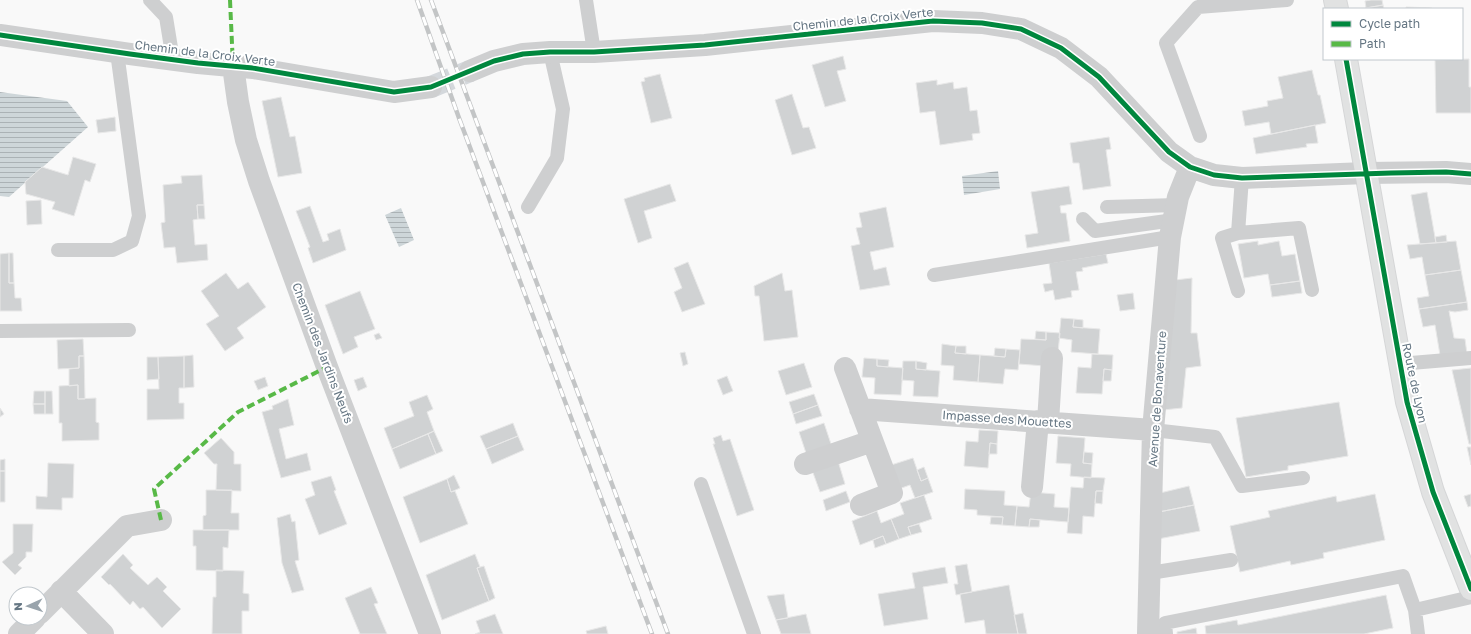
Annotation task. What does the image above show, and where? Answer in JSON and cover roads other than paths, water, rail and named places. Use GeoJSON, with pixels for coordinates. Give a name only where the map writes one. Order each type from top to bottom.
{"type":"FeatureCollection","features":[{"type":"Feature","properties":{"kind":"main road","name":"Route de Lyon"},"geometry":{"type":"LineString","coordinates":[[1346,60],[1407,402],[1428,480],[1471,589]]}},
{"type":"Feature","properties":{"kind":"street","name":"Chemin de la Croix Verte"},"geometry":{"type":"LineString","coordinates":[[470,71],[494,61],[523,54],[550,52],[594,52],[705,45],[933,21],[982,23],[1021,29],[1060,48],[1099,77],[1169,152],[1190,167],[1214,175],[1242,178],[1446,172],[1471,174]]}},
{"type":"Feature","properties":{"kind":"street","name":"Chemin de la Croix Verte"},"geometry":{"type":"LineString","coordinates":[[0,35],[173,60],[253,68],[394,92],[431,87]]}},
{"type":"Feature","properties":{"kind":"street","name":"Chemin des Jardins Neufs"},"geometry":{"type":"LineString","coordinates":[[234,66],[238,102],[246,140],[259,180],[327,367],[430,634]]}},
{"type":"Feature","properties":{"kind":"street","name":"Avenue de Bonaventure"},"geometry":{"type":"LineString","coordinates":[[1148,634],[1153,430],[1174,221],[1178,197],[1190,167]]}},
{"type":"Feature","properties":{"kind":"street"},"geometry":{"type":"LineString","coordinates":[[1032,487],[1052,358]]}},
{"type":"Feature","properties":{"kind":"street"},"geometry":{"type":"LineString","coordinates":[[845,368],[892,493],[861,505]]}},
{"type":"Feature","properties":{"kind":"street","name":"Impasse des Mouettes"},"geometry":{"type":"LineString","coordinates":[[860,408],[1153,430]]}},
{"type":"Feature","properties":{"kind":"street"},"geometry":{"type":"LineString","coordinates":[[805,464],[872,441]]}},
{"type":"Feature","properties":{"kind":"street"},"geometry":{"type":"LineString","coordinates":[[48,605],[127,526],[161,520]]}},
{"type":"Feature","properties":{"kind":"street"},"geometry":{"type":"LineString","coordinates":[[61,591],[103,634]]}},
{"type":"Feature","properties":{"kind":"street"},"geometry":{"type":"LineString","coordinates":[[19,634],[27,626]]}},
{"type":"Feature","properties":{"kind":"lane"},"geometry":{"type":"LineString","coordinates":[[150,0],[166,17],[173,60]]}},
{"type":"Feature","properties":{"kind":"lane"},"geometry":{"type":"LineString","coordinates":[[586,0],[594,52]]}},
{"type":"Feature","properties":{"kind":"lane"},"geometry":{"type":"LineString","coordinates":[[1200,136],[1166,43],[1198,7],[1286,0]]}},
{"type":"Feature","properties":{"kind":"lane"},"geometry":{"type":"LineString","coordinates":[[58,250],[113,250],[132,241],[139,216],[117,52]]}},
{"type":"Feature","properties":{"kind":"lane"},"geometry":{"type":"LineString","coordinates":[[528,207],[557,158],[563,109],[550,52]]}},
{"type":"Feature","properties":{"kind":"lane"},"geometry":{"type":"LineString","coordinates":[[1238,233],[1242,178]]}},
{"type":"Feature","properties":{"kind":"lane"},"geometry":{"type":"LineString","coordinates":[[1107,207],[1174,221]]}},
{"type":"Feature","properties":{"kind":"lane"},"geometry":{"type":"LineString","coordinates":[[1083,219],[1095,231],[1174,221]]}},
{"type":"Feature","properties":{"kind":"lane"},"geometry":{"type":"LineString","coordinates":[[934,275],[1174,221]]}},
{"type":"Feature","properties":{"kind":"lane"},"geometry":{"type":"LineString","coordinates":[[1238,292],[1222,238],[1238,233],[1299,228],[1312,290]]}},
{"type":"Feature","properties":{"kind":"lane"},"geometry":{"type":"LineString","coordinates":[[0,331],[129,330]]}},
{"type":"Feature","properties":{"kind":"lane"},"geometry":{"type":"LineString","coordinates":[[1400,364],[1471,358]]}},
{"type":"Feature","properties":{"kind":"lane"},"geometry":{"type":"LineString","coordinates":[[1153,430],[1215,437],[1242,486],[1303,478]]}},
{"type":"Feature","properties":{"kind":"lane"},"geometry":{"type":"LineString","coordinates":[[701,484],[754,634]]}},
{"type":"Feature","properties":{"kind":"lane"},"geometry":{"type":"LineString","coordinates":[[1150,573],[1231,560]]}},
{"type":"Feature","properties":{"kind":"lane"},"geometry":{"type":"LineString","coordinates":[[1166,634],[1165,623],[1403,576],[1415,610],[1418,634]]}},
{"type":"Feature","properties":{"kind":"lane"},"geometry":{"type":"LineString","coordinates":[[1415,610],[1471,597]]}},
{"type":"Feature","properties":{"kind":"tunnel"},"geometry":{"type":"LineString","coordinates":[[431,87],[470,71]]}},
{"type":"Feature","properties":{"kind":"railway"},"geometry":{"type":"LineString","coordinates":[[417,0],[459,118],[652,634]]}},
{"type":"Feature","properties":{"kind":"railway"},"geometry":{"type":"LineString","coordinates":[[431,0],[668,634]]}}]}
